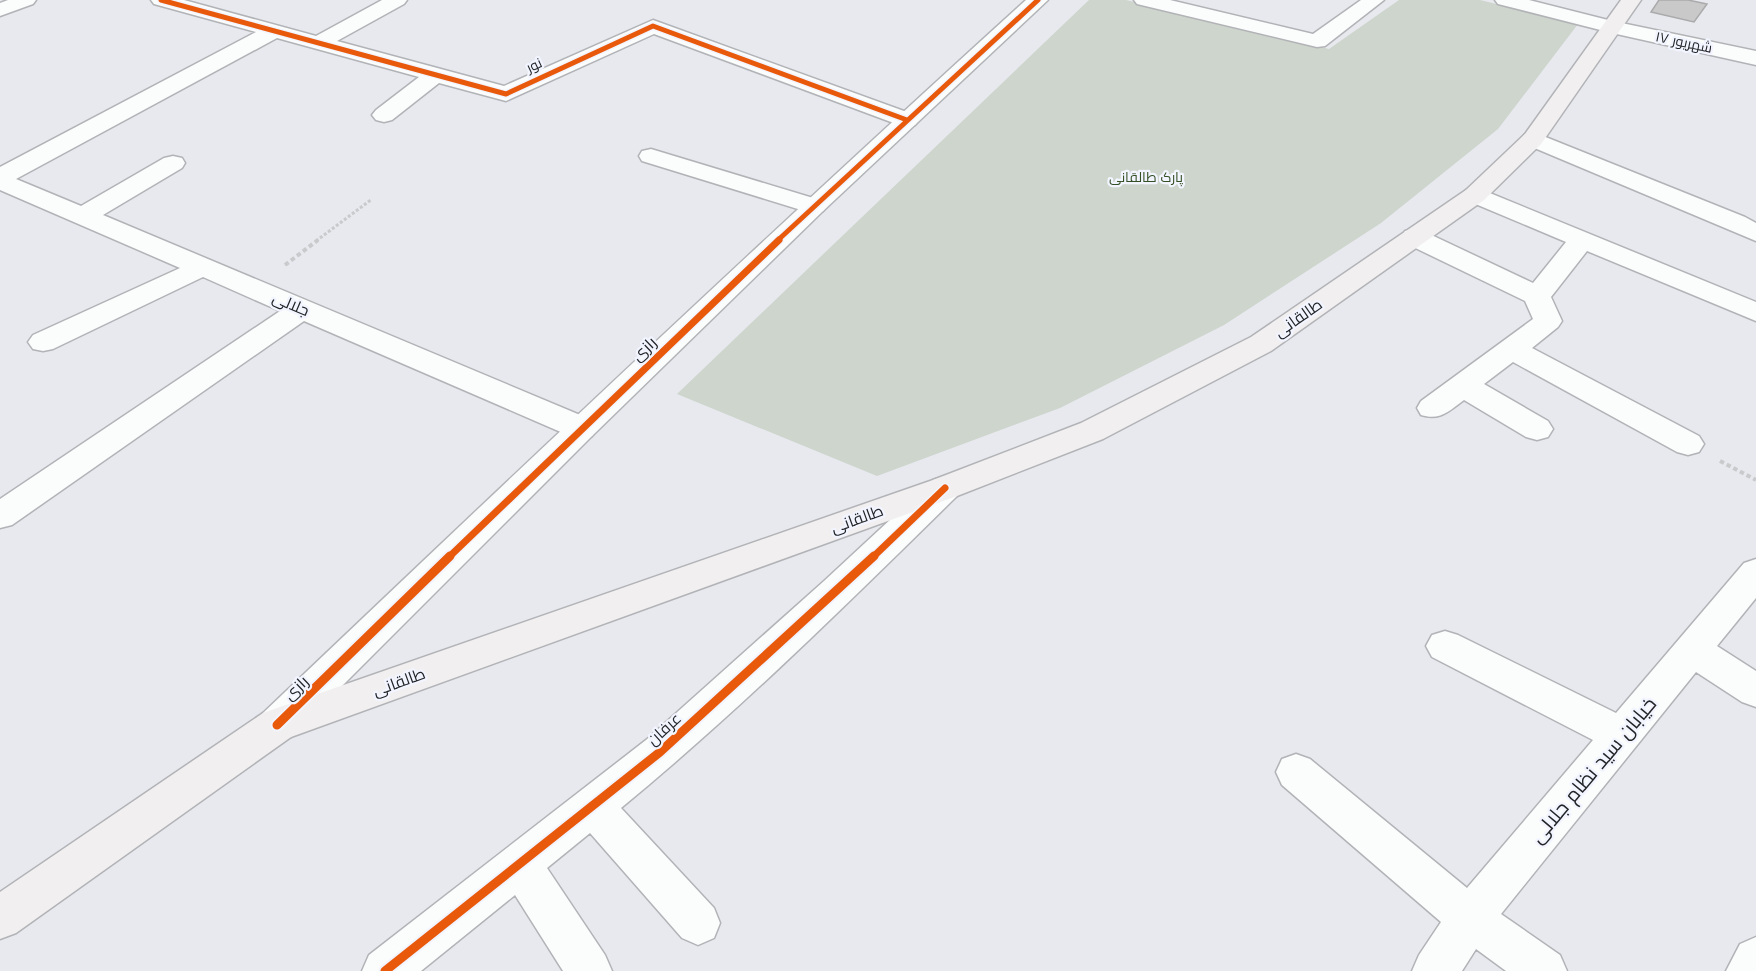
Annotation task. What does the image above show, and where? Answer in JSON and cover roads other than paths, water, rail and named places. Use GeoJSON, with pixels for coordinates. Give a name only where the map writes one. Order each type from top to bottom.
{"type":"FeatureCollection","features":[{"type":"Feature","properties":{"kind":"main road","name":"طالقانی"},"geometry":{"type":"LineString","coordinates":[[0,918],[277,725],[945,488],[1092,431],[1261,344],[1475,195],[1533,139],[1631,0]]}},
{"type":"Feature","properties":{"kind":"street"},"geometry":{"type":"LineString","coordinates":[[0,10],[26,0]]}},
{"type":"Feature","properties":{"kind":"street","name":"نور"},"geometry":{"type":"LineString","coordinates":[[161,0],[506,94],[653,26],[907,120]]}},
{"type":"Feature","properties":{"kind":"street"},"geometry":{"type":"LineString","coordinates":[[318,43],[397,0]]}},
{"type":"Feature","properties":{"kind":"street","name":"رازی"},"geometry":{"type":"LineString","coordinates":[[277,725],[581,428],[814,206],[1037,0]]}},
{"type":"Feature","properties":{"kind":"street"},"geometry":{"type":"LineString","coordinates":[[1144,0],[1317,41],[1374,0]]}},
{"type":"Feature","properties":{"kind":"street","name":"۱۷ شهریور"},"geometry":{"type":"LineString","coordinates":[[1505,0],[1612,27],[1756,58]]}},
{"type":"Feature","properties":{"kind":"street"},"geometry":{"type":"LineString","coordinates":[[0,179],[275,31]]}},
{"type":"Feature","properties":{"kind":"street"},"geometry":{"type":"LineString","coordinates":[[384,115],[435,75]]}},
{"type":"Feature","properties":{"kind":"street"},"geometry":{"type":"LineString","coordinates":[[1533,139],[1756,233]]}},
{"type":"Feature","properties":{"kind":"street"},"geometry":{"type":"LineString","coordinates":[[651,156],[814,206]]}},
{"type":"Feature","properties":{"kind":"street"},"geometry":{"type":"LineString","coordinates":[[83,216],[173,163]]}},
{"type":"Feature","properties":{"kind":"street","name":"جلالی"},"geometry":{"type":"LineString","coordinates":[[0,179],[581,428]]}},
{"type":"Feature","properties":{"kind":"street"},"geometry":{"type":"LineString","coordinates":[[1475,195],[1756,312]]}},
{"type":"Feature","properties":{"kind":"street"},"geometry":{"type":"LineString","coordinates":[[1414,237],[1537,296],[1548,321],[1432,408]]}},
{"type":"Feature","properties":{"kind":"street"},"geometry":{"type":"LineString","coordinates":[[1537,296],[1582,240]]}},
{"type":"Feature","properties":{"kind":"street"},"geometry":{"type":"LineString","coordinates":[[42,342],[203,267]]}},
{"type":"Feature","properties":{"kind":"street"},"geometry":{"type":"LineString","coordinates":[[0,516],[302,309]]}},
{"type":"Feature","properties":{"kind":"street"},"geometry":{"type":"LineString","coordinates":[[1511,349],[1688,444]]}},
{"type":"Feature","properties":{"kind":"street"},"geometry":{"type":"LineString","coordinates":[[1462,385],[1537,429]]}},
{"type":"Feature","properties":{"kind":"street","name":"عرفان"},"geometry":{"type":"LineString","coordinates":[[385,971],[660,752],[829,598],[945,488]]}},
{"type":"Feature","properties":{"kind":"street","name":"خیابان سید نظام جلالی"},"geometry":{"type":"LineString","coordinates":[[1435,971],[1470,918],[1756,573]]}},
{"type":"Feature","properties":{"kind":"street"},"geometry":{"type":"LineString","coordinates":[[1445,646],[1622,735]]}},
{"type":"Feature","properties":{"kind":"street"},"geometry":{"type":"LineString","coordinates":[[1693,650],[1756,691]]}},
{"type":"Feature","properties":{"kind":"street"},"geometry":{"type":"LineString","coordinates":[[1296,772],[1470,918],[1544,971]]}},
{"type":"Feature","properties":{"kind":"street"},"geometry":{"type":"LineString","coordinates":[[593,806],[698,923]]}},
{"type":"Feature","properties":{"kind":"street"},"geometry":{"type":"LineString","coordinates":[[520,865],[589,971]]}},
{"type":"Feature","properties":{"kind":"street"},"geometry":{"type":"LineString","coordinates":[[1749,971],[1756,960]]}},
{"type":"Feature","properties":{"kind":"park label","name":"پارک طالقانی"},"geometry":{"type":"Point","coordinates":[1146,177]}}]}
